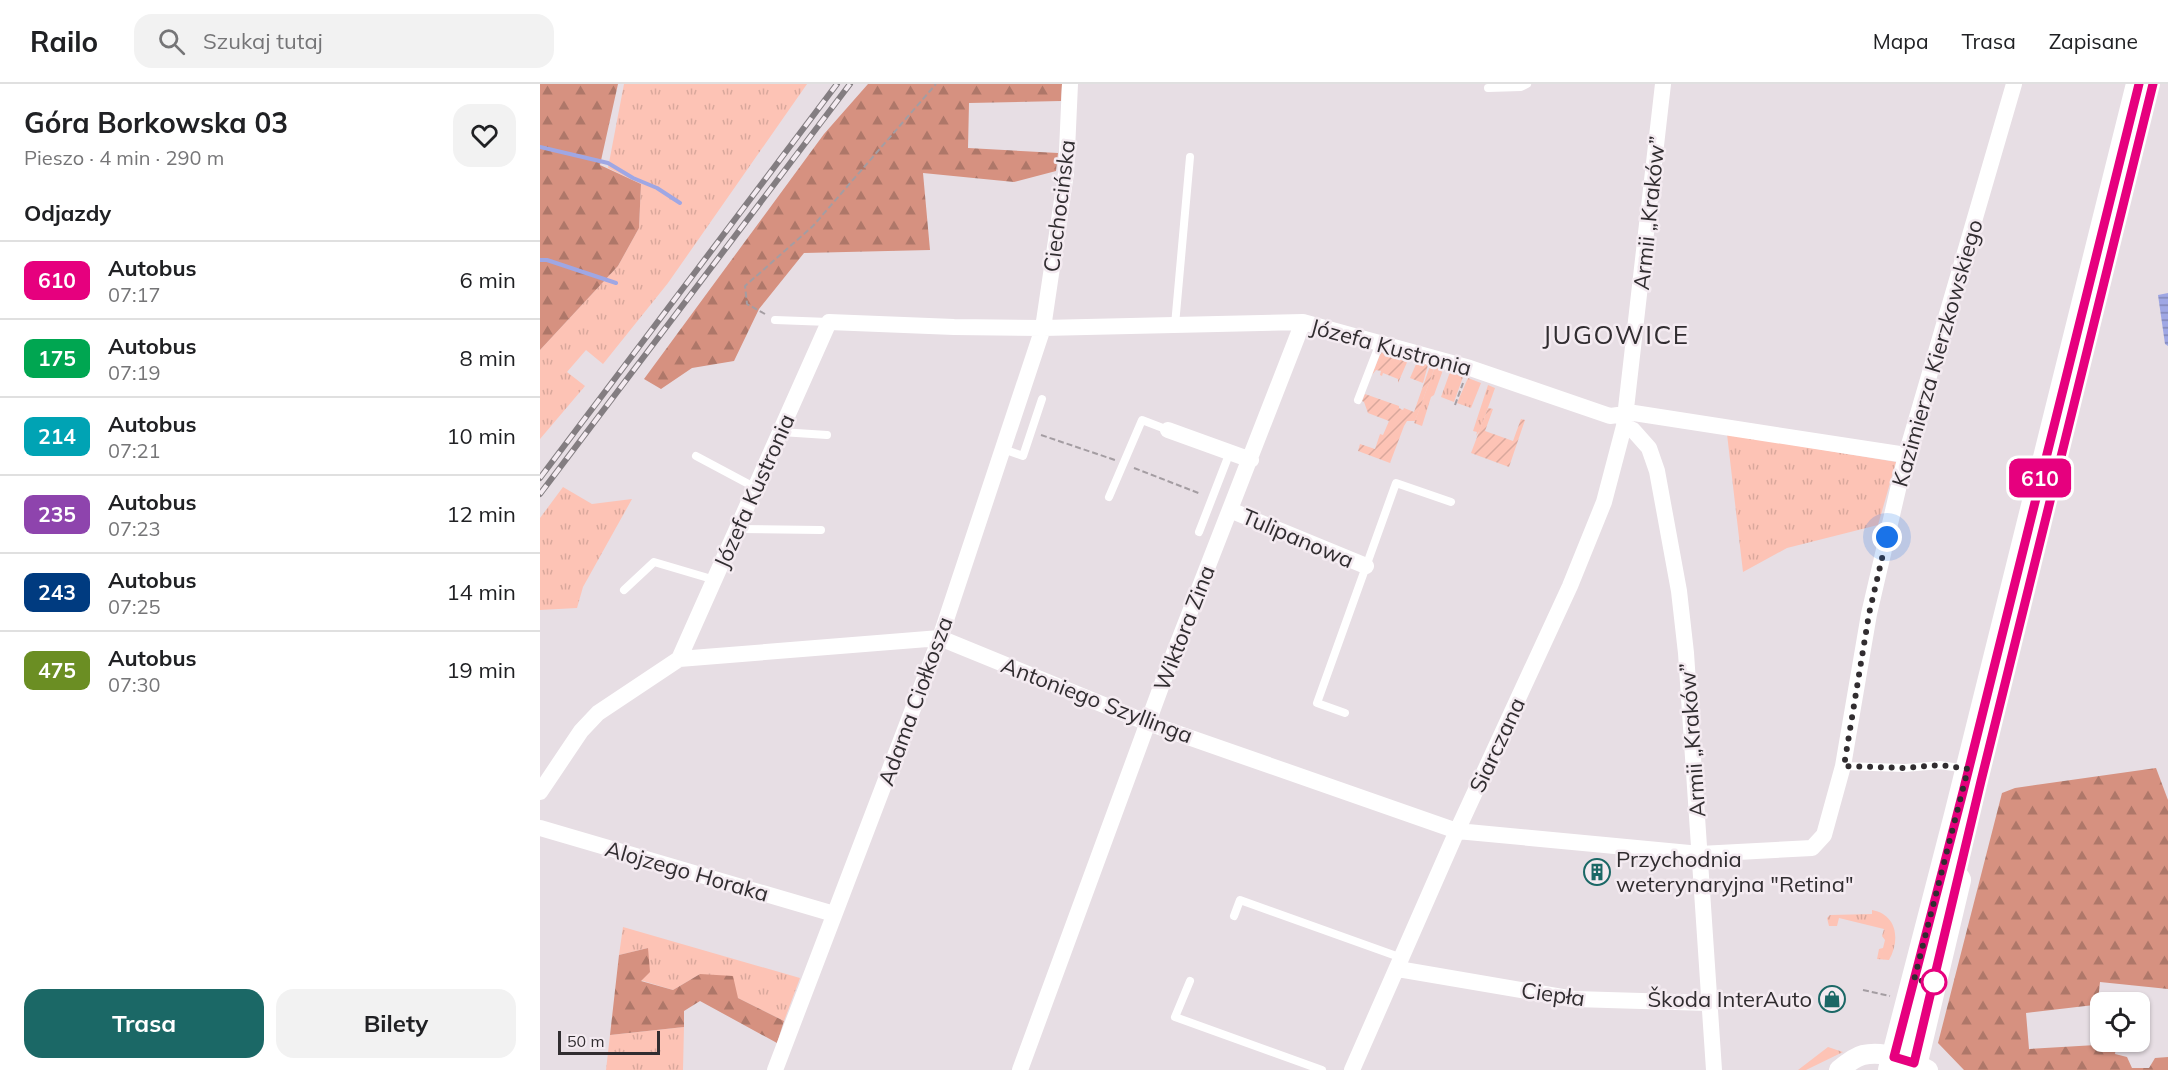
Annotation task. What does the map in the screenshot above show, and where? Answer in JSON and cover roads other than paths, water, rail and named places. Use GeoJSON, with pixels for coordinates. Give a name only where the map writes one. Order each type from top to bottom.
{"type":"FeatureCollection","features":[{"type":"Feature","properties":{"kind":"main road"},"geometry":{"type":"LineString","coordinates":[[1908,1066],[1968,769],[2139,84]]}},
{"type":"Feature","properties":{"kind":"main road"},"geometry":{"type":"LineString","coordinates":[[1908,1066],[1976,804],[2153,84]]}},
{"type":"Feature","properties":{"kind":"street","name":"Ciechocińska"},"geometry":{"type":"LineString","coordinates":[[1043,328],[1066,173],[1070,84]]}},
{"type":"Feature","properties":{"kind":"street","name":"Armii „Kraków”"},"geometry":{"type":"LineString","coordinates":[[1663,84],[1625,420],[1649,448],[1657,471],[1678,581],[1686,654],[1714,1070]]}},
{"type":"Feature","properties":{"kind":"street","name":"Kazimierza Kierzkowskiego"},"geometry":{"type":"LineString","coordinates":[[1700,854],[1812,848],[1824,835],[1844,766],[1869,614],[1906,455],[2014,84]]}},
{"type":"Feature","properties":{"kind":"street","name":"Józefa Kustronia"},"geometry":{"type":"LineString","coordinates":[[679,660],[829,322],[1043,328],[1303,322],[1470,368],[1625,420],[1634,413],[1906,455]]}},
{"type":"Feature","properties":{"kind":"street","name":"Wiktora Zina"},"geometry":{"type":"LineString","coordinates":[[1020,1070],[1148,723],[1303,322]]}},
{"type":"Feature","properties":{"kind":"street","name":"Adama Ciołkosza"},"geometry":{"type":"LineString","coordinates":[[775,1070],[805,972],[834,914],[940,638],[1043,328]]}},
{"type":"Feature","properties":{"kind":"street","name":"Siarczana"},"geometry":{"type":"LineString","coordinates":[[1352,1070],[1457,831],[1570,586],[1604,502],[1625,420]]}},
{"type":"Feature","properties":{"kind":"street"},"geometry":{"type":"LineString","coordinates":[[1168,430],[1251,459]]}},
{"type":"Feature","properties":{"kind":"street","name":"Tulipanowa"},"geometry":{"type":"LineString","coordinates":[[1230,510],[1366,566]]}},
{"type":"Feature","properties":{"kind":"street","name":"Antoniego Szyllinga"},"geometry":{"type":"LineString","coordinates":[[540,792],[581,731],[598,713],[679,660],[940,638],[1148,723],[1457,831],[1700,854]]}},
{"type":"Feature","properties":{"kind":"street","name":"Alojzego Horaka"},"geometry":{"type":"LineString","coordinates":[[540,828],[834,914]]}},
{"type":"Feature","properties":{"kind":"street","name":"Ciepła"},"geometry":{"type":"LineString","coordinates":[[1400,964],[1574,999],[1709,1003]]}},
{"type":"Feature","properties":{"kind":"street"},"geometry":{"type":"LineString","coordinates":[[1839,1070],[1863,1055],[1883,1055],[1908,1066]]}},
{"type":"Feature","properties":{"kind":"lane"},"geometry":{"type":"LineString","coordinates":[[1488,88],[1521,87],[1527,84]]}},
{"type":"Feature","properties":{"kind":"lane"},"geometry":{"type":"LineString","coordinates":[[1175,326],[1190,157]]}},
{"type":"Feature","properties":{"kind":"lane","name":"Józefa Kustronia"},"geometry":{"type":"LineString","coordinates":[[775,320],[829,322]]}},
{"type":"Feature","properties":{"kind":"lane"},"geometry":{"type":"LineString","coordinates":[[1358,399],[1381,342]]}},
{"type":"Feature","properties":{"kind":"lane"},"geometry":{"type":"LineString","coordinates":[[1003,449],[1023,456],[1042,399]]}},
{"type":"Feature","properties":{"kind":"lane"},"geometry":{"type":"LineString","coordinates":[[1109,497],[1142,420],[1168,430]]}},
{"type":"Feature","properties":{"kind":"lane"},"geometry":{"type":"LineString","coordinates":[[781,432],[827,435]]}},
{"type":"Feature","properties":{"kind":"lane"},"geometry":{"type":"LineString","coordinates":[[1199,532],[1230,452]]}},
{"type":"Feature","properties":{"kind":"lane"},"geometry":{"type":"LineString","coordinates":[[696,456],[756,488]]}},
{"type":"Feature","properties":{"kind":"lane"},"geometry":{"type":"LineString","coordinates":[[1345,713],[1317,703],[1396,483],[1452,502]]}},
{"type":"Feature","properties":{"kind":"lane"},"geometry":{"type":"LineString","coordinates":[[737,529],[821,530]]}},
{"type":"Feature","properties":{"kind":"lane"},"geometry":{"type":"LineString","coordinates":[[624,590],[654,562],[715,580]]}},
{"type":"Feature","properties":{"kind":"lane"},"geometry":{"type":"LineString","coordinates":[[1844,766],[1905,768],[1940,765],[1968,769]]}},
{"type":"Feature","properties":{"kind":"lane"},"geometry":{"type":"LineString","coordinates":[[1234,916],[1240,900],[1400,964]]}},
{"type":"Feature","properties":{"kind":"lane"},"geometry":{"type":"LineString","coordinates":[[1190,981],[1175,1017],[1322,1070]]}},
{"type":"Feature","properties":{"kind":"water"},"geometry":{"type":"Polygon","coordinates":[[[2168,293],[2168,346],[2165,344],[2158,295],[2168,293]]]}},
{"type":"Feature","properties":{"kind":"waterway"},"geometry":{"type":"LineString","coordinates":[[540,147],[608,163],[633,178],[657,188],[680,203]]}},
{"type":"Feature","properties":{"kind":"waterway"},"geometry":{"type":"LineString","coordinates":[[540,260],[547,260],[616,283]]}},
{"type":"Feature","properties":{"kind":"railway"},"geometry":{"type":"LineString","coordinates":[[540,478],[837,84]]}},
{"type":"Feature","properties":{"kind":"railway"},"geometry":{"type":"LineString","coordinates":[[540,494],[850,84]]}},
{"type":"Feature","properties":{"kind":"place","name":"Przychodnia weterynaryjna \"Retina\""},"geometry":{"type":"Point","coordinates":[1597,872]}},
{"type":"Feature","properties":{"kind":"place","name":"Škoda InterAuto"},"geometry":{"type":"Point","coordinates":[1832,999]}},
{"type":"Feature","properties":{"kind":"district","name":"JUGOWICE"},"geometry":{"type":"Point","coordinates":[1616,335]}}]}
